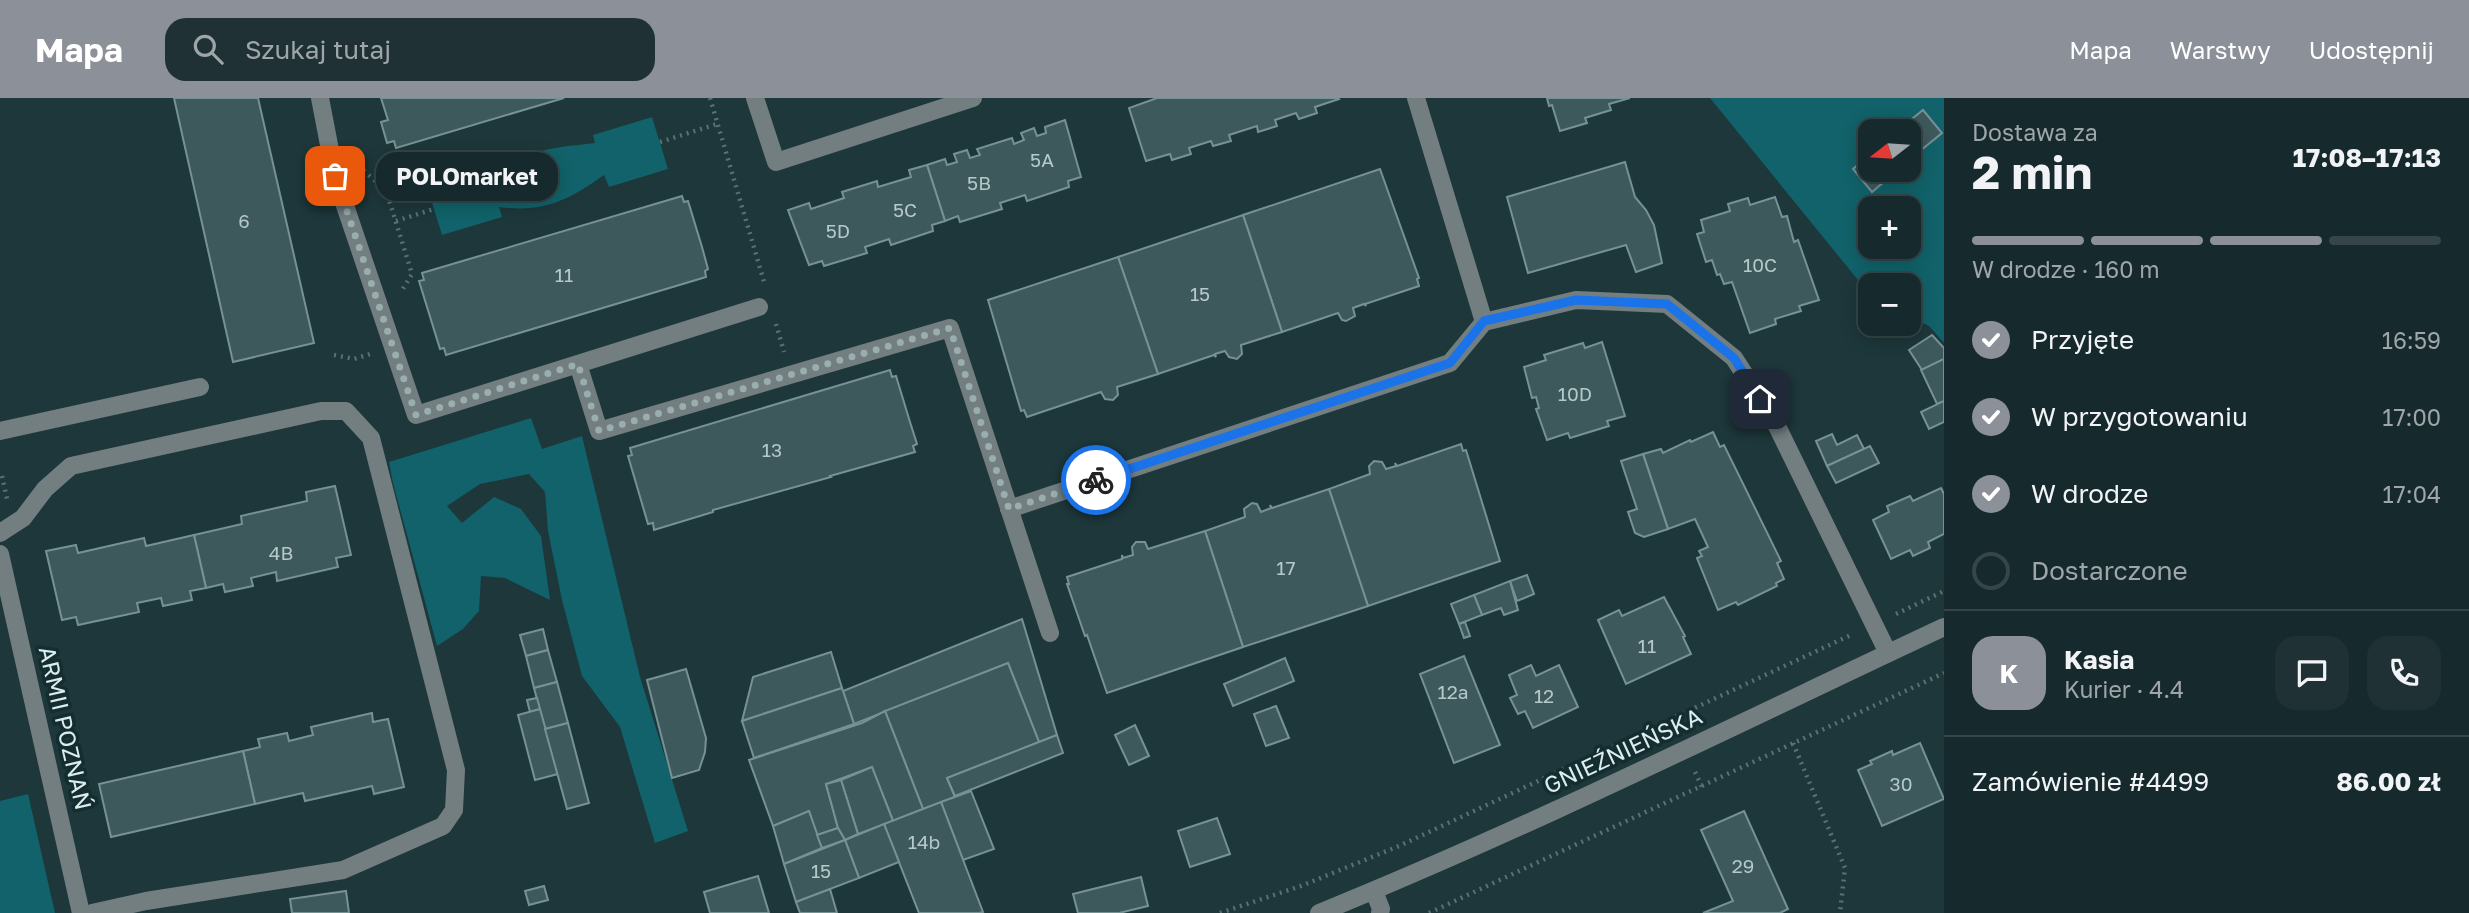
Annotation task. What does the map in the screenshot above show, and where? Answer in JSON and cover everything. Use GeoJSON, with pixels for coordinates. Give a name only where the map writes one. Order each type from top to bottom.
{"type":"FeatureCollection","features":[{"type":"Feature","properties":{"kind":"street"},"geometry":{"type":"LineString","coordinates":[[320,98],[335,176],[416,415],[578,364],[766,311]]}},
{"type":"Feature","properties":{"kind":"street"},"geometry":{"type":"LineString","coordinates":[[755,98],[776,162],[973,98]]}},
{"type":"Feature","properties":{"kind":"street"},"geometry":{"type":"LineString","coordinates":[[1416,98],[1484,321]]}},
{"type":"Feature","properties":{"kind":"street"},"geometry":{"type":"LineString","coordinates":[[1009,509],[1450,363],[1484,321],[1576,300],[1667,304],[1734,358],[1774,419],[1888,653]]}},
{"type":"Feature","properties":{"kind":"street"},"geometry":{"type":"LineString","coordinates":[[578,364],[599,431],[950,328],[1050,633]]}},
{"type":"Feature","properties":{"kind":"street"},"geometry":{"type":"LineString","coordinates":[[0,431],[200,387]]}},
{"type":"Feature","properties":{"kind":"street"},"geometry":{"type":"LineString","coordinates":[[0,533],[23,518],[45,489],[71,466],[321,411],[346,411],[371,438],[456,770],[454,810],[443,826],[343,870],[146,901],[92,913]]}},
{"type":"Feature","properties":{"kind":"street","name":"ARMII POZNAŃ"},"geometry":{"type":"LineString","coordinates":[[0,554],[81,913]]}},
{"type":"Feature","properties":{"kind":"street","name":"GNIEŹNIEŃSKA"},"geometry":{"type":"LineString","coordinates":[[1319,913],[1374,891],[1684,750],[1944,627]]}},
{"type":"Feature","properties":{"kind":"street"},"geometry":{"type":"LineString","coordinates":[[1374,891],[1380,913]]}},
{"type":"Feature","properties":{"kind":"path"},"geometry":{"type":"LineString","coordinates":[[710,98],[766,289]]}},
{"type":"Feature","properties":{"kind":"path"},"geometry":{"type":"LineString","coordinates":[[660,142],[717,124]]}},
{"type":"Feature","properties":{"kind":"path"},"geometry":{"type":"LineString","coordinates":[[356,164],[386,190],[396,221],[412,274],[397,299]]}},
{"type":"Feature","properties":{"kind":"path"},"geometry":{"type":"LineString","coordinates":[[396,221],[434,209]]}},
{"type":"Feature","properties":{"kind":"path"},"geometry":{"type":"LineString","coordinates":[[766,311],[791,375]]}},
{"type":"Feature","properties":{"kind":"path"},"geometry":{"type":"LineString","coordinates":[[0,469],[0,476]]}},
{"type":"Feature","properties":{"kind":"path"},"geometry":{"type":"LineString","coordinates":[[1220,913],[1301,886],[1399,846],[1944,591]]}},
{"type":"Feature","properties":{"kind":"path"},"geometry":{"type":"LineString","coordinates":[[1429,913],[1944,673]]}},
{"type":"Feature","properties":{"kind":"path"},"geometry":{"type":"LineString","coordinates":[[1793,743],[1845,867],[1839,913]]}},
{"type":"Feature","properties":{"kind":"shaded area"},"geometry":{"type":"Polygon","coordinates":[[[1710,98],[1944,98],[1944,343],[1929,326],[1921,322],[1921,273],[1858,273],[1858,280],[1710,98]]]}},
{"type":"Feature","properties":{"kind":"shaded area"},"geometry":{"type":"Polygon","coordinates":[[[652,117],[668,169],[609,187],[604,175],[555,203],[529,208],[499,207],[502,217],[442,235],[426,183],[486,165],[490,176],[528,155],[595,143],[593,135],[652,117]]]}},
{"type":"Feature","properties":{"kind":"shaded area"},"geometry":{"type":"Polygon","coordinates":[[[531,418],[542,449],[582,436],[640,677],[688,831],[655,843],[620,727],[582,676],[562,600],[548,531],[545,492],[529,474],[480,484],[447,506],[462,523],[494,497],[521,509],[541,536],[550,600],[505,578],[481,576],[479,611],[463,629],[437,646],[389,462],[531,418]]]}},
{"type":"Feature","properties":{"kind":"shaded area"},"geometry":{"type":"Polygon","coordinates":[[[28,794],[55,913],[0,913],[0,801],[28,794]]]}},
{"type":"Feature","properties":{"kind":"building"},"geometry":{"type":"Polygon","coordinates":[[[174,98],[258,98],[314,343],[233,362],[174,98]]]}},
{"type":"Feature","properties":{"kind":"building"},"geometry":{"type":"Polygon","coordinates":[[[381,98],[564,98],[396,148],[394,141],[387,143],[381,122],[388,120],[381,98]]]}},
{"type":"Feature","properties":{"kind":"building"},"geometry":{"type":"Polygon","coordinates":[[[1157,98],[1339,99],[1315,107],[1317,113],[1299,119],[1296,113],[1275,120],[1277,126],[1258,132],[1257,126],[1229,135],[1231,141],[1213,146],[1211,141],[1189,148],[1191,154],[1172,160],[1170,154],[1146,161],[1129,108],[1157,98]]]}},
{"type":"Feature","properties":{"kind":"building"},"geometry":{"type":"Polygon","coordinates":[[[1547,98],[1630,98],[1609,104],[1611,110],[1585,118],[1587,123],[1560,131],[1547,98]]]}},
{"type":"Feature","properties":{"kind":"building"},"geometry":{"type":"Polygon","coordinates":[[[1923,110],[1942,133],[1922,149],[1922,119],[1912,119],[1923,110]]]}},
{"type":"Feature","properties":{"kind":"building"},"geometry":{"type":"Polygon","coordinates":[[[1065,120],[1081,177],[1068,181],[1069,187],[1027,201],[1025,195],[1000,203],[1002,209],[960,222],[958,216],[945,221],[927,165],[945,159],[947,165],[957,162],[954,154],[967,150],[970,158],[980,155],[977,149],[1012,138],[1014,144],[1024,140],[1021,133],[1034,128],[1037,136],[1046,133],[1045,127],[1065,120]]]}},
{"type":"Feature","properties":{"kind":"building"},"geometry":{"type":"Polygon","coordinates":[[[1625,162],[1635,197],[1654,225],[1662,263],[1636,272],[1626,245],[1528,273],[1507,197],[1625,162]]]}},
{"type":"Feature","properties":{"kind":"building"},"geometry":{"type":"Polygon","coordinates":[[[927,165],[945,221],[932,225],[933,231],[891,245],[889,239],[865,247],[867,253],[824,266],[822,261],[809,265],[788,210],[809,203],[811,209],[844,198],[842,192],[877,181],[878,187],[911,177],[909,170],[927,165]]]}},
{"type":"Feature","properties":{"kind":"building"},"geometry":{"type":"Polygon","coordinates":[[[1380,169],[1419,278],[1419,286],[1365,304],[1366,306],[1364,304],[1353,308],[1355,316],[1346,321],[1342,320],[1338,313],[1282,332],[1243,215],[1380,169]]]}},
{"type":"Feature","properties":{"kind":"building"},"geometry":{"type":"Polygon","coordinates":[[[1864,182],[1884,182],[1872,192],[1864,182]]]}},
{"type":"Feature","properties":{"kind":"building"},"geometry":{"type":"Polygon","coordinates":[[[682,196],[684,202],[688,201],[702,247],[708,269],[705,271],[706,277],[446,355],[444,348],[440,349],[419,281],[424,280],[422,273],[682,196]]]}},
{"type":"Feature","properties":{"kind":"building"},"geometry":{"type":"Polygon","coordinates":[[[1775,197],[1782,217],[1787,216],[1794,242],[1798,240],[1819,300],[1799,306],[1801,311],[1775,319],[1776,324],[1750,333],[1732,282],[1724,284],[1720,274],[1717,275],[1712,260],[1706,262],[1697,234],[1704,232],[1701,220],[1730,211],[1728,204],[1748,198],[1750,205],[1775,197]]]}},
{"type":"Feature","properties":{"kind":"building"},"geometry":{"type":"Polygon","coordinates":[[[1243,215],[1282,332],[1241,345],[1242,354],[1237,359],[1229,357],[1225,351],[1215,354],[1216,357],[1214,355],[1158,374],[1118,257],[1243,215]]]}},
{"type":"Feature","properties":{"kind":"building"},"geometry":{"type":"Polygon","coordinates":[[[1118,257],[1158,374],[1117,387],[1118,395],[1113,400],[1105,399],[1101,392],[1027,417],[1024,410],[1021,411],[988,300],[1118,257]]]}},
{"type":"Feature","properties":{"kind":"building"},"geometry":{"type":"Polygon","coordinates":[[[1932,335],[1944,348],[1944,359],[1922,370],[1909,350],[1932,335]]]}},
{"type":"Feature","properties":{"kind":"building"},"geometry":{"type":"Polygon","coordinates":[[[1602,342],[1625,416],[1607,421],[1609,426],[1570,438],[1568,433],[1547,440],[1536,409],[1539,408],[1536,397],[1532,398],[1524,367],[1546,360],[1544,355],[1583,343],[1585,348],[1602,342]]]}},
{"type":"Feature","properties":{"kind":"building"},"geometry":{"type":"Polygon","coordinates":[[[1944,359],[1944,401],[1937,404],[1921,370],[1944,359]]]}},
{"type":"Feature","properties":{"kind":"building"},"geometry":{"type":"Polygon","coordinates":[[[890,370],[892,377],[896,376],[917,444],[913,446],[915,452],[713,510],[654,530],[653,523],[648,524],[628,456],[632,455],[630,448],[890,370]]]}},
{"type":"Feature","properties":{"kind":"building"},"geometry":{"type":"Polygon","coordinates":[[[1944,401],[1944,422],[1929,429],[1921,412],[1944,401]]]}},
{"type":"Feature","properties":{"kind":"building"},"geometry":{"type":"Polygon","coordinates":[[[1713,432],[1720,447],[1724,445],[1781,561],[1777,563],[1784,579],[1776,583],[1777,586],[1738,605],[1736,602],[1718,610],[1697,558],[1702,556],[1699,551],[1708,547],[1695,519],[1668,529],[1643,454],[1661,449],[1663,453],[1713,432]]]}},
{"type":"Feature","properties":{"kind":"building"},"geometry":{"type":"Polygon","coordinates":[[[1832,434],[1837,445],[1857,435],[1864,449],[1827,466],[1816,441],[1832,434]]]}},
{"type":"Feature","properties":{"kind":"building"},"geometry":{"type":"Polygon","coordinates":[[[1461,444],[1463,451],[1466,450],[1500,561],[1368,606],[1329,489],[1370,474],[1369,466],[1374,461],[1382,462],[1386,469],[1396,466],[1395,463],[1397,466],[1461,444]]]}},
{"type":"Feature","properties":{"kind":"building"},"geometry":{"type":"Polygon","coordinates":[[[1870,446],[1879,463],[1836,483],[1827,466],[1870,446]]]}},
{"type":"Feature","properties":{"kind":"building"},"geometry":{"type":"Polygon","coordinates":[[[1643,454],[1668,529],[1644,537],[1635,533],[1628,512],[1637,509],[1621,461],[1643,454]]]}},
{"type":"Feature","properties":{"kind":"building"},"geometry":{"type":"Polygon","coordinates":[[[335,486],[351,555],[336,558],[338,567],[277,581],[276,572],[251,578],[253,586],[225,592],[223,584],[206,588],[194,535],[242,524],[241,516],[307,501],[306,492],[335,486]]]}},
{"type":"Feature","properties":{"kind":"building"},"geometry":{"type":"Polygon","coordinates":[[[1941,488],[1944,494],[1944,534],[1928,542],[1930,548],[1913,556],[1910,550],[1891,559],[1873,520],[1889,512],[1887,506],[1910,496],[1913,501],[1941,488]]]}},
{"type":"Feature","properties":{"kind":"building"},"geometry":{"type":"Polygon","coordinates":[[[1329,489],[1368,606],[1243,647],[1205,531],[1245,517],[1244,509],[1252,503],[1257,504],[1261,512],[1271,508],[1270,505],[1272,508],[1329,489]]]}},
{"type":"Feature","properties":{"kind":"building"},"geometry":{"type":"Polygon","coordinates":[[[1205,531],[1243,647],[1107,693],[1067,584],[1067,577],[1122,559],[1122,555],[1123,558],[1133,555],[1132,547],[1136,542],[1145,542],[1148,549],[1205,531]]]}},
{"type":"Feature","properties":{"kind":"building"},"geometry":{"type":"Polygon","coordinates":[[[194,535],[206,588],[190,591],[192,600],[163,606],[161,598],[137,603],[139,612],[78,625],[76,617],[62,620],[46,551],[76,545],[78,553],[144,538],[146,546],[194,535]]]}},
{"type":"Feature","properties":{"kind":"building"},"geometry":{"type":"Polygon","coordinates":[[[1527,575],[1534,594],[1517,601],[1510,581],[1527,575]]]}},
{"type":"Feature","properties":{"kind":"building"},"geometry":{"type":"Polygon","coordinates":[[[1510,581],[1518,610],[1504,615],[1501,608],[1482,615],[1474,595],[1510,581]]]}},
{"type":"Feature","properties":{"kind":"building"},"geometry":{"type":"Polygon","coordinates":[[[1474,595],[1482,615],[1459,624],[1451,604],[1474,595]]]}},
{"type":"Feature","properties":{"kind":"building"},"geometry":{"type":"Polygon","coordinates":[[[1664,597],[1685,636],[1683,637],[1691,654],[1626,684],[1598,620],[1619,610],[1622,616],[1664,597]]]}},
{"type":"Feature","properties":{"kind":"building"},"geometry":{"type":"Polygon","coordinates":[[[1022,619],[1057,735],[1039,742],[1008,663],[854,724],[843,691],[1022,619]]]}},
{"type":"Feature","properties":{"kind":"building"},"geometry":{"type":"Polygon","coordinates":[[[1465,622],[1470,636],[1464,638],[1459,624],[1465,622]]]}},
{"type":"Feature","properties":{"kind":"building"},"geometry":{"type":"Polygon","coordinates":[[[543,629],[548,650],[526,656],[520,635],[543,629]]]}},
{"type":"Feature","properties":{"kind":"building"},"geometry":{"type":"Polygon","coordinates":[[[548,650],[557,682],[534,688],[526,656],[548,650]]]}},
{"type":"Feature","properties":{"kind":"building"},"geometry":{"type":"Polygon","coordinates":[[[831,652],[842,688],[742,721],[753,677],[831,652]]]}},
{"type":"Feature","properties":{"kind":"building"},"geometry":{"type":"Polygon","coordinates":[[[1464,656],[1500,745],[1454,763],[1420,674],[1464,656]]]}},
{"type":"Feature","properties":{"kind":"building"},"geometry":{"type":"Polygon","coordinates":[[[1285,658],[1294,681],[1233,706],[1224,684],[1285,658]]]}},
{"type":"Feature","properties":{"kind":"building"},"geometry":{"type":"Polygon","coordinates":[[[1008,663],[1039,742],[947,778],[955,797],[923,809],[885,711],[1008,663]]]}},
{"type":"Feature","properties":{"kind":"building"},"geometry":{"type":"Polygon","coordinates":[[[1531,665],[1536,676],[1559,665],[1578,707],[1533,728],[1525,711],[1518,714],[1510,698],[1517,695],[1509,675],[1531,665]]]}},
{"type":"Feature","properties":{"kind":"building"},"geometry":{"type":"Polygon","coordinates":[[[686,669],[706,738],[705,752],[699,770],[672,778],[647,680],[686,669]]]}},
{"type":"Feature","properties":{"kind":"building"},"geometry":{"type":"Polygon","coordinates":[[[557,682],[568,723],[545,729],[534,688],[557,682]]]}},
{"type":"Feature","properties":{"kind":"building"},"geometry":{"type":"Polygon","coordinates":[[[842,688],[854,724],[754,758],[742,721],[842,688]]]}},
{"type":"Feature","properties":{"kind":"building"},"geometry":{"type":"Polygon","coordinates":[[[537,698],[540,709],[530,712],[527,700],[537,698]]]}},
{"type":"Feature","properties":{"kind":"building"},"geometry":{"type":"Polygon","coordinates":[[[1276,706],[1289,738],[1266,746],[1254,714],[1276,706]]]}},
{"type":"Feature","properties":{"kind":"building"},"geometry":{"type":"Polygon","coordinates":[[[540,709],[558,774],[535,780],[518,715],[540,709]]]}},
{"type":"Feature","properties":{"kind":"building"},"geometry":{"type":"Polygon","coordinates":[[[885,711],[923,809],[893,821],[872,767],[826,784],[838,828],[817,835],[809,811],[773,826],[749,760],[862,723],[885,711]]]}},
{"type":"Feature","properties":{"kind":"building"},"geometry":{"type":"Polygon","coordinates":[[[372,713],[373,722],[388,719],[404,787],[374,794],[372,786],[305,801],[303,793],[255,804],[243,751],[260,747],[258,739],[287,733],[289,741],[313,735],[311,727],[372,713]]]}},
{"type":"Feature","properties":{"kind":"building"},"geometry":{"type":"Polygon","coordinates":[[[568,723],[589,803],[567,809],[545,729],[568,723]]]}},
{"type":"Feature","properties":{"kind":"building"},"geometry":{"type":"Polygon","coordinates":[[[1135,725],[1149,756],[1129,765],[1115,735],[1135,725]]]}},
{"type":"Feature","properties":{"kind":"building"},"geometry":{"type":"Polygon","coordinates":[[[1057,735],[1063,753],[955,796],[947,778],[1057,735]]]}},
{"type":"Feature","properties":{"kind":"building"},"geometry":{"type":"Polygon","coordinates":[[[1920,743],[1944,799],[1882,826],[1858,770],[1892,751],[1893,755],[1920,743]]]}},
{"type":"Feature","properties":{"kind":"building"},"geometry":{"type":"Polygon","coordinates":[[[243,751],[255,804],[111,837],[99,784],[243,751]]]}},
{"type":"Feature","properties":{"kind":"building"},"geometry":{"type":"Polygon","coordinates":[[[872,767],[893,821],[858,834],[841,780],[872,767]]]}},
{"type":"Feature","properties":{"kind":"building"},"geometry":{"type":"Polygon","coordinates":[[[841,780],[858,834],[845,840],[838,828],[826,784],[841,780]]]}},
{"type":"Feature","properties":{"kind":"building"},"geometry":{"type":"Polygon","coordinates":[[[971,791],[994,849],[963,860],[941,802],[971,791]]]}},
{"type":"Feature","properties":{"kind":"building"},"geometry":{"type":"Polygon","coordinates":[[[941,802],[983,912],[919,913],[884,824],[941,802]]]}},
{"type":"Feature","properties":{"kind":"building"},"geometry":{"type":"Polygon","coordinates":[[[809,811],[822,848],[784,864],[773,826],[809,811]]]}},
{"type":"Feature","properties":{"kind":"building"},"geometry":{"type":"Polygon","coordinates":[[[1744,811],[1788,909],[1780,913],[1703,913],[1733,901],[1701,830],[1744,811]]]}},
{"type":"Feature","properties":{"kind":"building"},"geometry":{"type":"Polygon","coordinates":[[[1217,818],[1230,854],[1190,867],[1178,831],[1217,818]]]}},
{"type":"Feature","properties":{"kind":"building"},"geometry":{"type":"Polygon","coordinates":[[[884,824],[899,862],[859,878],[845,840],[884,824]]]}},
{"type":"Feature","properties":{"kind":"building"},"geometry":{"type":"Polygon","coordinates":[[[838,828],[845,840],[822,848],[817,835],[838,828]]]}},
{"type":"Feature","properties":{"kind":"building"},"geometry":{"type":"Polygon","coordinates":[[[845,840],[859,878],[796,902],[784,864],[845,840]]]}},
{"type":"Feature","properties":{"kind":"building"},"geometry":{"type":"Polygon","coordinates":[[[758,876],[769,913],[710,913],[704,892],[758,876]]]}},
{"type":"Feature","properties":{"kind":"building"},"geometry":{"type":"Polygon","coordinates":[[[1141,877],[1148,906],[1119,913],[1078,913],[1073,894],[1141,877]]]}},
{"type":"Feature","properties":{"kind":"building"},"geometry":{"type":"Polygon","coordinates":[[[544,886],[548,900],[529,905],[525,891],[544,886]]]}},
{"type":"Feature","properties":{"kind":"building"},"geometry":{"type":"Polygon","coordinates":[[[830,889],[837,913],[800,913],[796,902],[830,889]]]}},
{"type":"Feature","properties":{"kind":"building"},"geometry":{"type":"Polygon","coordinates":[[[346,891],[349,913],[292,913],[290,899],[346,891]]]}},
{"type":"Feature","properties":{"kind":"way so far"},"geometry":{"type":"LineString","coordinates":[[335,176],[416,415],[578,364],[599,431],[950,328],[1009,509],[1096,480]]}},
{"type":"Feature","properties":{"kind":"place","name":"POLOmarket"},"geometry":{"type":"Point","coordinates":[335,176]}},
{"type":"Feature","properties":{"kind":"route"},"geometry":{"type":"LineString","coordinates":[[1096,480],[1450,363],[1484,321],[1576,300],[1667,304],[1734,358],[1760,399]]}}]}
